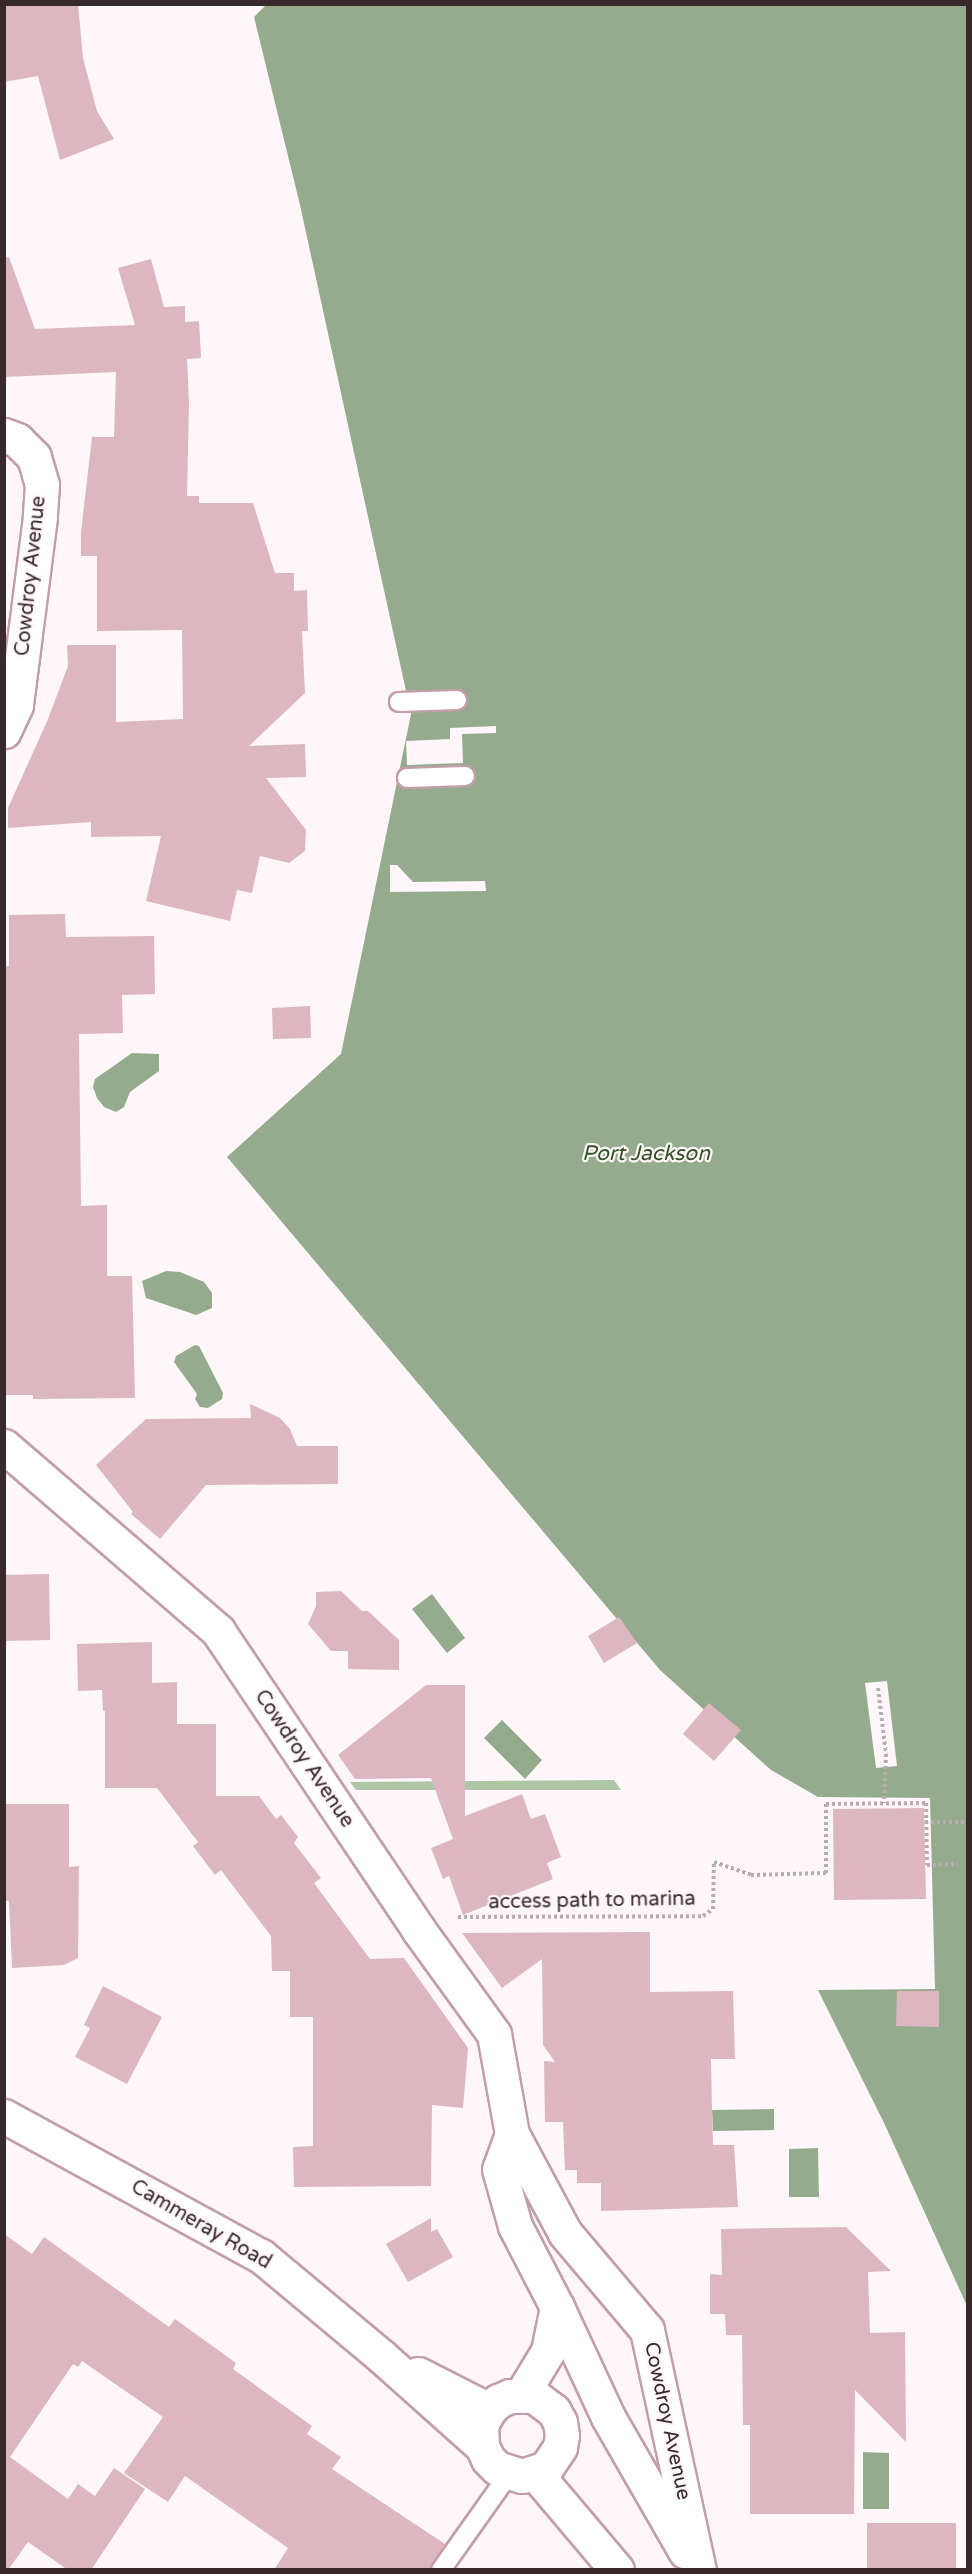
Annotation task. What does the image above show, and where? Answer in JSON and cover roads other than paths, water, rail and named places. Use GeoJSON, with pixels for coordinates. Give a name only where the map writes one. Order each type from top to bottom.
{"type":"FeatureCollection","features":[{"type":"Feature","properties":{"kind":"street","name":"Cowdroy Avenue"},"geometry":{"type":"LineString","coordinates":[[4,435],[17,440],[34,457],[42,485],[16,705],[4,731]]}},
{"type":"Feature","properties":{"kind":"street","name":"Cowdroy Avenue"},"geometry":{"type":"LineString","coordinates":[[4,1446],[218,1631],[418,1929],[494,2034],[512,2134],[565,2233],[647,2330],[697,2570]]}},
{"type":"Feature","properties":{"kind":"street","name":"Cammeray Road"},"geometry":{"type":"LineString","coordinates":[[4,2116],[261,2256],[381,2356],[482,2446]]}},
{"type":"Feature","properties":{"kind":"street"},"geometry":{"type":"LineString","coordinates":[[512,2134],[499,2169],[515,2226],[557,2307],[608,2417],[697,2570]]}},
{"type":"Feature","properties":{"kind":"street"},"geometry":{"type":"LineString","coordinates":[[522,2394],[548,2351],[557,2307]]}},
{"type":"Feature","properties":{"kind":"street","name":"Cammeray Road"},"geometry":{"type":"LineString","coordinates":[[381,2356],[489,2410]]}},
{"type":"Feature","properties":{"kind":"street"},"geometry":{"type":"LineString","coordinates":[[522,2474],[546,2468],[564,2427],[584,2407],[582,2365]]}},
{"type":"Feature","properties":{"kind":"street"},"geometry":{"type":"LineString","coordinates":[[617,2570],[522,2474],[488,2459],[482,2446],[481,2425],[489,2410],[498,2401],[522,2394],[534,2396],[564,2427],[629,2455]]}},
{"type":"Feature","properties":{"kind":"lane"},"geometry":{"type":"LineString","coordinates":[[399,702],[457,700]]}},
{"type":"Feature","properties":{"kind":"lane"},"geometry":{"type":"LineString","coordinates":[[407,778],[465,776]]}},
{"type":"Feature","properties":{"kind":"lane"},"geometry":{"type":"LineString","coordinates":[[441,2570],[522,2474]]}},
{"type":"Feature","properties":{"kind":"water","name":"Port Jackson"},"geometry":{"type":"Polygon","coordinates":[[[267,4],[967,5],[967,2306],[885,2125],[818,1990],[935,1989],[930,1798],[818,1797],[771,1770],[660,1670],[227,1157],[341,1054],[411,714],[300,205],[254,17],[267,4]]]}},
{"type":"Feature","properties":{"kind":"water"},"geometry":{"type":"Polygon","coordinates":[[[132,1053],[159,1054],[159,1071],[130,1092],[124,1107],[116,1112],[104,1107],[97,1098],[93,1087],[95,1079],[132,1053]]]}},
{"type":"Feature","properties":{"kind":"water"},"geometry":{"type":"Polygon","coordinates":[[[166,1271],[180,1272],[204,1282],[212,1293],[212,1308],[196,1315],[146,1298],[142,1281],[166,1271]]]}},
{"type":"Feature","properties":{"kind":"water"},"geometry":{"type":"Polygon","coordinates":[[[195,1345],[199,1346],[223,1393],[222,1399],[208,1408],[200,1407],[195,1399],[197,1394],[174,1362],[176,1356],[195,1345]]]}},
{"type":"Feature","properties":{"kind":"water"},"geometry":{"type":"Polygon","coordinates":[[[432,1594],[465,1638],[447,1653],[412,1609],[432,1594]]]}},
{"type":"Feature","properties":{"kind":"water"},"geometry":{"type":"Polygon","coordinates":[[[502,1720],[542,1760],[525,1779],[484,1738],[502,1720]]]}},
{"type":"Feature","properties":{"kind":"water"},"geometry":{"type":"Polygon","coordinates":[[[774,2109],[774,2130],[713,2131],[712,2110],[774,2109]]]}},
{"type":"Feature","properties":{"kind":"water"},"geometry":{"type":"Polygon","coordinates":[[[818,2148],[819,2197],[789,2197],[789,2149],[818,2148]]]}},
{"type":"Feature","properties":{"kind":"water"},"geometry":{"type":"Polygon","coordinates":[[[863,2452],[889,2453],[889,2509],[863,2509],[863,2452]]]}}]}
